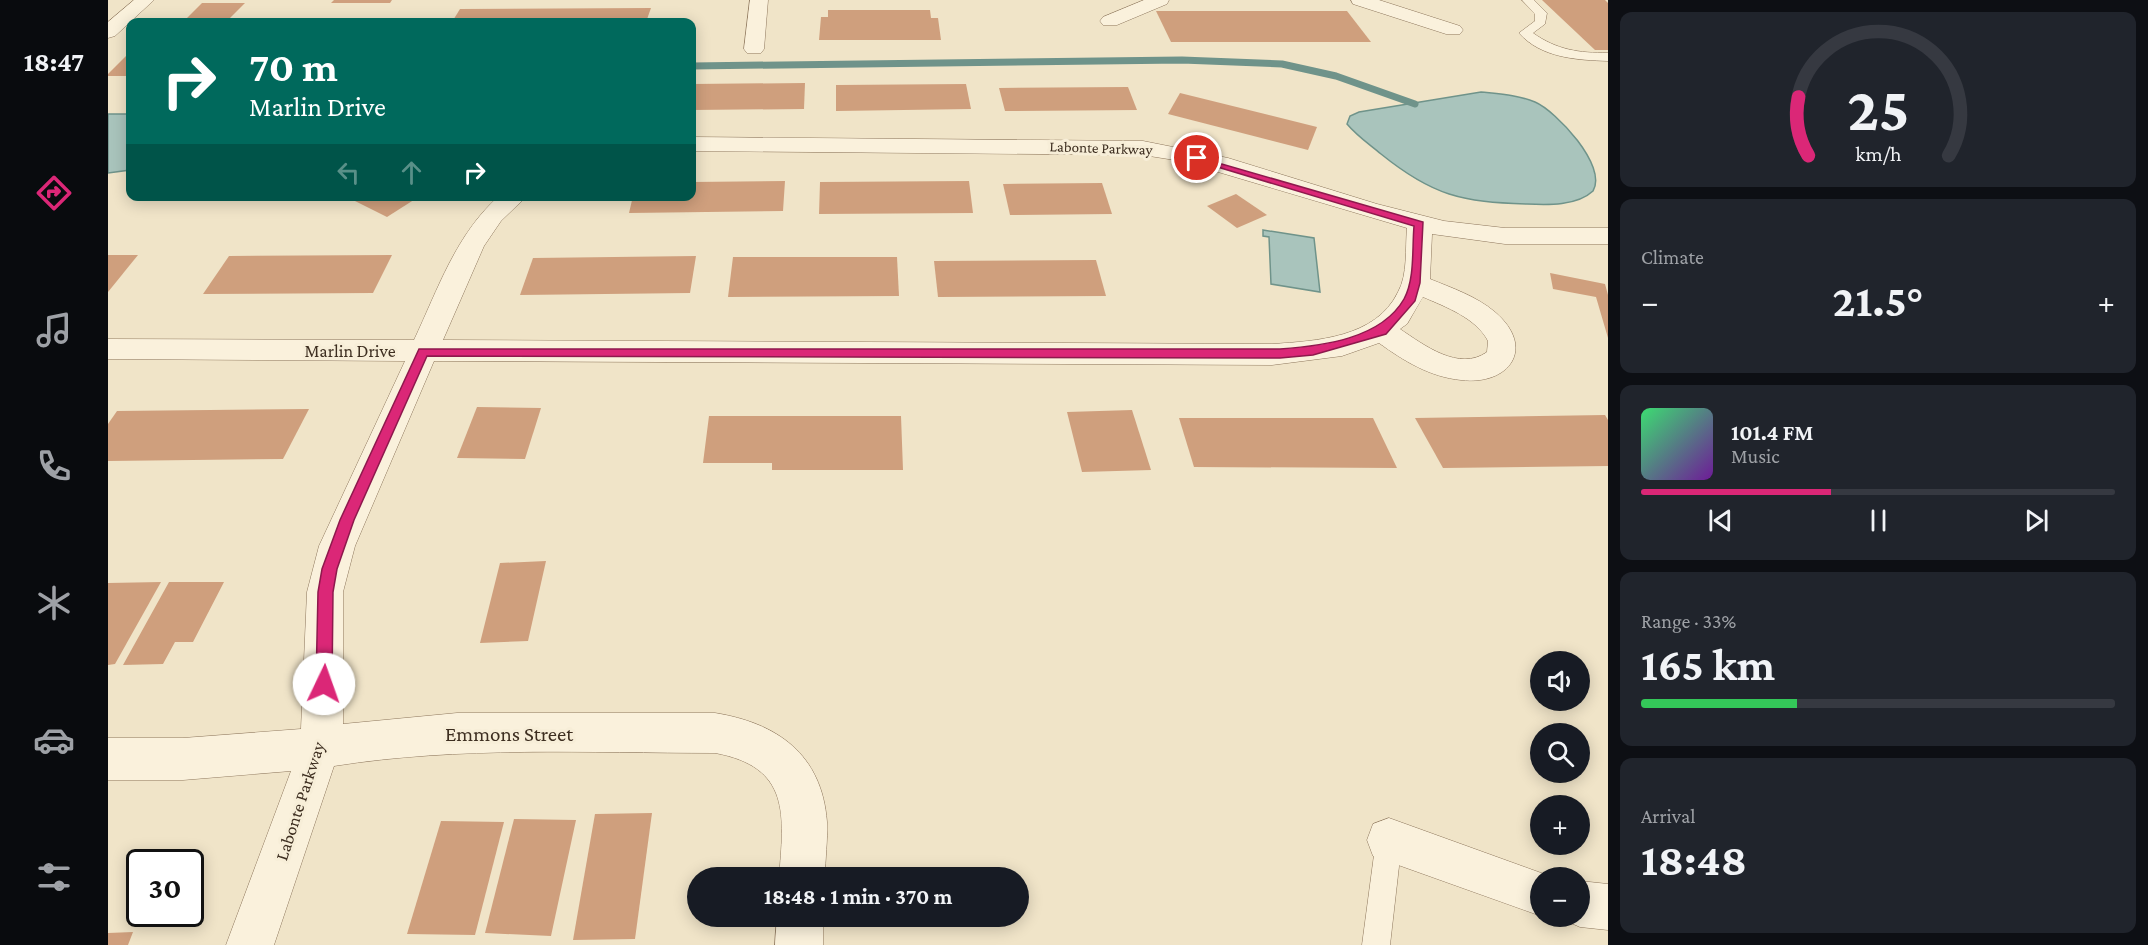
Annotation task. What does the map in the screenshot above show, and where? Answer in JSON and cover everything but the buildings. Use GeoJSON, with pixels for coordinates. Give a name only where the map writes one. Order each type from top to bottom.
{"type":"FeatureCollection","features":[{"type":"Feature","properties":{"kind":"street"},"geometry":{"type":"LineString","coordinates":[[108,32],[145,0]]}},
{"type":"Feature","properties":{"kind":"street"},"geometry":{"type":"LineString","coordinates":[[754,49],[759,0]]}},
{"type":"Feature","properties":{"kind":"street"},"geometry":{"type":"LineString","coordinates":[[1110,21],[1160,0]]}},
{"type":"Feature","properties":{"kind":"street"},"geometry":{"type":"LineString","coordinates":[[1360,0],[1453,30]]}},
{"type":"Feature","properties":{"kind":"street","name":"Labonte Parkway"},"geometry":{"type":"LineString","coordinates":[[696,144],[1143,148],[1197,158],[1419,224],[1491,235],[1608,236]]}},
{"type":"Feature","properties":{"kind":"street","name":"Labonte Parkway"},"geometry":{"type":"LineString","coordinates":[[249,945],[299,811],[319,748],[329,569],[347,520],[471,245],[492,216],[509,201]]}},
{"type":"Feature","properties":{"kind":"street"},"geometry":{"type":"LineString","coordinates":[[1414,283],[1475,311],[1487,320],[1504,345],[1504,354],[1485,369],[1451,368],[1412,350],[1382,331],[1409,301],[1414,283],[1419,224]]}},
{"type":"Feature","properties":{"kind":"street","name":"Marlin Drive"},"geometry":{"type":"LineString","coordinates":[[108,350],[1280,353],[1313,351],[1382,331]]}},
{"type":"Feature","properties":{"kind":"street","name":"Emmons Street"},"geometry":{"type":"LineString","coordinates":[[108,759],[183,759],[319,748],[370,740],[456,733],[715,733],[739,736],[771,751],[783,764],[799,793],[804,813],[802,867]]}},
{"type":"Feature","properties":{"kind":"street"},"geometry":{"type":"LineString","coordinates":[[1389,840],[1530,890]]}},
{"type":"Feature","properties":{"kind":"street"},"geometry":{"type":"LineString","coordinates":[[1590,905],[1608,907]]}},
{"type":"Feature","properties":{"kind":"street"},"geometry":{"type":"LineString","coordinates":[[799,945],[800,927]]}},
{"type":"Feature","properties":{"kind":"lane"},"geometry":{"type":"LineString","coordinates":[[1528,0],[1541,14],[1541,22],[1525,33],[1546,49],[1576,57],[1608,57]]}},
{"type":"Feature","properties":{"kind":"lane"},"geometry":{"type":"LineString","coordinates":[[1376,945],[1389,840]]}},
{"type":"Feature","properties":{"kind":"water"},"geometry":{"type":"Polygon","coordinates":[[[1481,92],[1529,100],[1544,107],[1555,116],[1578,140],[1587,154],[1596,180],[1593,191],[1579,200],[1562,204],[1504,203],[1449,194],[1433,188],[1400,168],[1363,140],[1347,124],[1350,116],[1359,112],[1481,92]]]}},
{"type":"Feature","properties":{"kind":"water"},"geometry":{"type":"Polygon","coordinates":[[[108,114],[126,114],[126,171],[108,173],[108,114]]]}},
{"type":"Feature","properties":{"kind":"water"},"geometry":{"type":"Polygon","coordinates":[[[1263,230],[1314,238],[1320,292],[1271,284],[1269,237],[1263,236],[1263,230]]]}},
{"type":"Feature","properties":{"kind":"waterway"},"geometry":{"type":"LineString","coordinates":[[696,66],[1182,60],[1282,64],[1336,76],[1415,104]]}},
{"type":"Feature","properties":{"kind":"route"},"geometry":{"type":"LineString","coordinates":[[324,684],[324,622],[329,569],[347,520],[423,352],[1280,353],[1313,351],[1359,340],[1382,331],[1409,301],[1413,291],[1419,224],[1197,158]]}}]}
